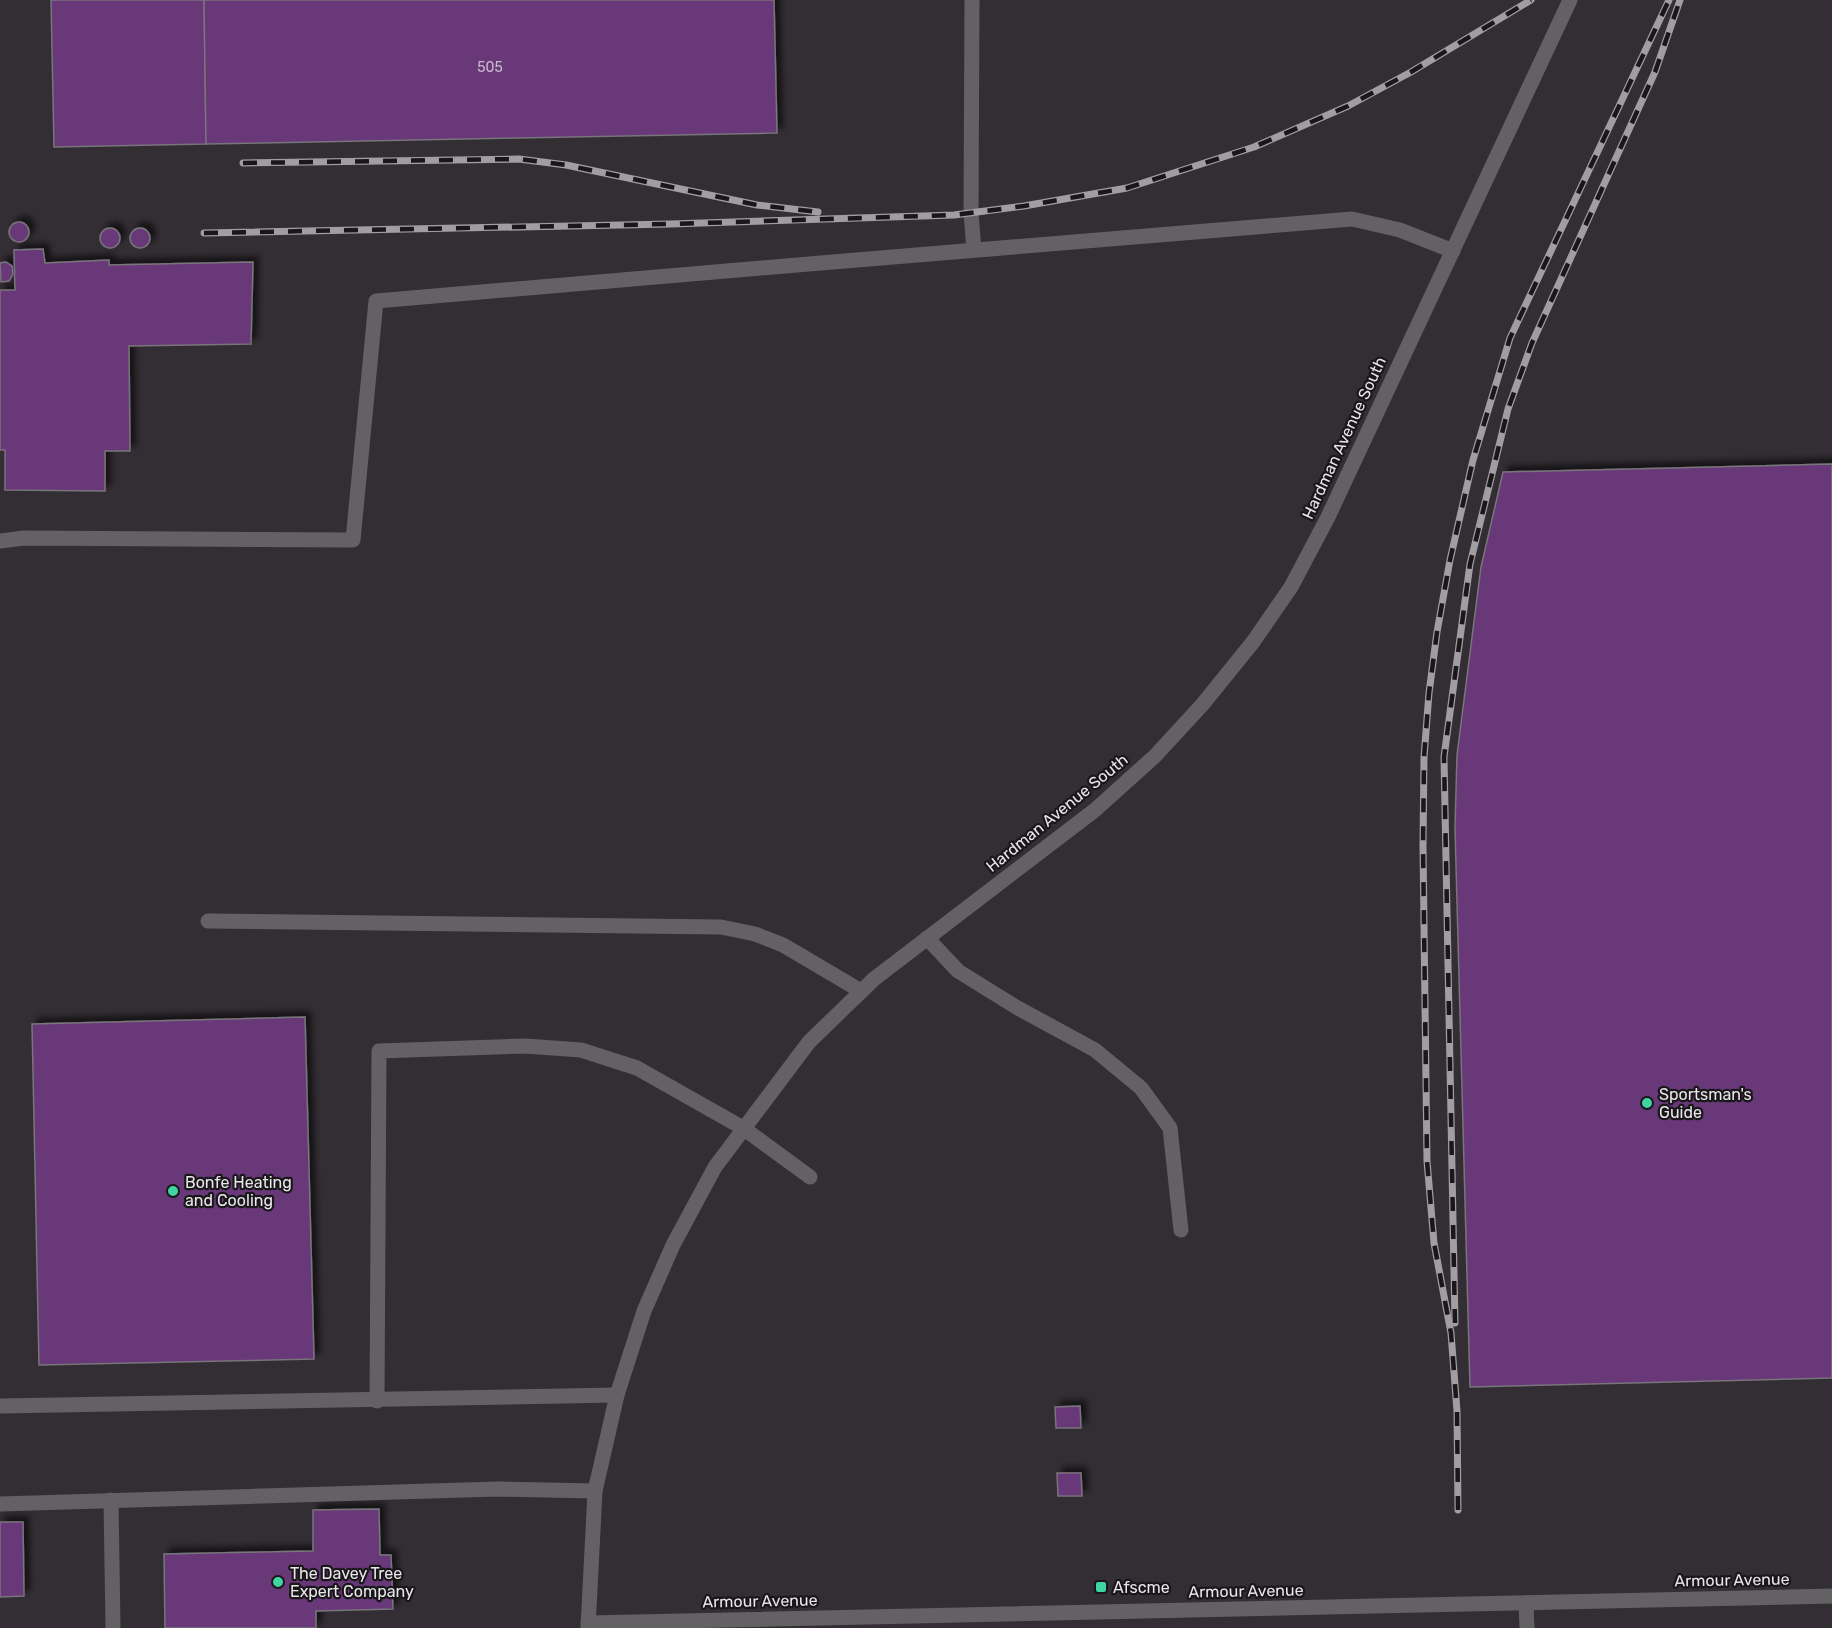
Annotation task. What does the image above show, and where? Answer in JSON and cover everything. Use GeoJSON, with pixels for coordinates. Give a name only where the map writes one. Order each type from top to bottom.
{"type":"FeatureCollection","features":[{"type":"Feature","properties":{"kind":"street"},"geometry":{"type":"LineString","coordinates":[[972,0],[971,213],[974,250]]}},
{"type":"Feature","properties":{"kind":"street","name":"Hardman Avenue South"},"geometry":{"type":"LineString","coordinates":[[588,1625],[595,1491],[617,1395],[644,1311],[673,1245],[715,1167],[809,1042],[861,991],[1095,810],[1155,756],[1202,705],[1253,642],[1291,587],[1328,517],[1570,0]]}},
{"type":"Feature","properties":{"kind":"street"},"geometry":{"type":"LineString","coordinates":[[0,541],[24,538],[353,540],[376,301],[1352,219],[1400,230],[1453,251]]}},
{"type":"Feature","properties":{"kind":"street"},"geometry":{"type":"LineString","coordinates":[[208,921],[721,927],[755,934],[783,945],[861,991]]}},
{"type":"Feature","properties":{"kind":"street"},"geometry":{"type":"LineString","coordinates":[[927,938],[958,971],[1016,1007],[1095,1050],[1141,1088],[1170,1128],[1181,1230]]}},
{"type":"Feature","properties":{"kind":"street"},"geometry":{"type":"LineString","coordinates":[[377,1401],[379,1051],[525,1046],[582,1050],[637,1068],[744,1128],[810,1177]]}},
{"type":"Feature","properties":{"kind":"street"},"geometry":{"type":"LineString","coordinates":[[0,1406],[617,1395]]}},
{"type":"Feature","properties":{"kind":"street"},"geometry":{"type":"LineString","coordinates":[[0,1504],[498,1489],[595,1491]]}},
{"type":"Feature","properties":{"kind":"street"},"geometry":{"type":"LineString","coordinates":[[111,1500],[113,1628]]}},
{"type":"Feature","properties":{"kind":"street","name":"Armour Avenue"},"geometry":{"type":"LineString","coordinates":[[588,1625],[1832,1596]]}},
{"type":"Feature","properties":{"kind":"street"},"geometry":{"type":"LineString","coordinates":[[1526,1603],[1527,1628]]}},
{"type":"Feature","properties":{"kind":"building"},"geometry":{"type":"Polygon","coordinates":[[[51,0],[204,0],[206,144],[54,147],[51,0]]]}},
{"type":"Feature","properties":{"kind":"building"},"geometry":{"type":"Polygon","coordinates":[[[204,0],[774,0],[777,133],[206,144],[204,0]]]}},
{"type":"Feature","properties":{"kind":"building"},"geometry":{"type":"Polygon","coordinates":[[[19,222],[26,225],[29,232],[26,239],[19,242],[12,239],[9,232],[12,225],[19,222]]]}},
{"type":"Feature","properties":{"kind":"building"},"geometry":{"type":"Polygon","coordinates":[[[110,228],[117,231],[120,238],[117,245],[110,248],[103,245],[100,238],[103,231],[110,228]]]}},
{"type":"Feature","properties":{"kind":"building"},"geometry":{"type":"Polygon","coordinates":[[[140,228],[147,231],[150,238],[147,245],[140,248],[133,245],[130,238],[133,231],[140,228]]]}},
{"type":"Feature","properties":{"kind":"building"},"geometry":{"type":"Polygon","coordinates":[[[43,249],[45,263],[109,260],[109,265],[253,262],[251,344],[129,346],[130,451],[105,451],[105,491],[5,490],[5,450],[0,450],[0,290],[15,290],[14,250],[43,249]]]}},
{"type":"Feature","properties":{"kind":"building"},"geometry":{"type":"Polygon","coordinates":[[[6,262],[12,266],[13,274],[9,281],[1,282],[0,263],[6,262]]]}},
{"type":"Feature","properties":{"kind":"building","name":"Sportsman's Guide"},"geometry":{"type":"Polygon","coordinates":[[[1832,464],[1832,1378],[1470,1387],[1455,828],[1457,755],[1481,567],[1503,472],[1832,464]]]}},
{"type":"Feature","properties":{"kind":"building","name":"Bonfe Heating and Cooling"},"geometry":{"type":"Polygon","coordinates":[[[305,1017],[314,1359],[39,1365],[32,1024],[305,1017]]]}},
{"type":"Feature","properties":{"kind":"building"},"geometry":{"type":"Polygon","coordinates":[[[1080,1406],[1081,1428],[1056,1428],[1055,1407],[1080,1406]]]}},
{"type":"Feature","properties":{"kind":"building"},"geometry":{"type":"Polygon","coordinates":[[[1057,1473],[1081,1473],[1082,1496],[1058,1496],[1057,1473]]]}},
{"type":"Feature","properties":{"kind":"building","name":"The Davey Tree Expert Company"},"geometry":{"type":"Polygon","coordinates":[[[379,1509],[380,1555],[391,1555],[393,1609],[316,1611],[316,1628],[165,1628],[164,1554],[313,1551],[313,1510],[379,1509]]]}},
{"type":"Feature","properties":{"kind":"building"},"geometry":{"type":"Polygon","coordinates":[[[0,1522],[23,1522],[24,1596],[0,1597],[0,1522]]]}},
{"type":"Feature","properties":{"kind":"railway"},"geometry":{"type":"LineString","coordinates":[[204,233],[671,224],[954,215],[1024,206],[1127,188],[1254,147],[1348,106],[1411,72],[1531,0]]}},
{"type":"Feature","properties":{"kind":"railway"},"geometry":{"type":"LineString","coordinates":[[1458,1510],[1457,1411],[1451,1333],[1434,1243],[1427,1161],[1424,757],[1437,632],[1450,560],[1473,460],[1510,338],[1669,0]]}},
{"type":"Feature","properties":{"kind":"railway"},"geometry":{"type":"LineString","coordinates":[[1455,1323],[1444,757],[1470,564],[1508,409],[1532,343],[1655,72],[1680,0]]}},
{"type":"Feature","properties":{"kind":"railway"},"geometry":{"type":"LineString","coordinates":[[243,163],[519,159],[566,165],[757,205],[818,212]]}},
{"type":"Feature","properties":{"kind":"place","name":"Sportsman's Guide"},"geometry":{"type":"Point","coordinates":[1647,1103]}},
{"type":"Feature","properties":{"kind":"place","name":"Bonfe Heating and Cooling"},"geometry":{"type":"Point","coordinates":[173,1191]}},
{"type":"Feature","properties":{"kind":"place","name":"The Davey Tree Expert Company"},"geometry":{"type":"Point","coordinates":[278,1582]}},
{"type":"Feature","properties":{"kind":"place","name":"Afscme"},"geometry":{"type":"Point","coordinates":[1101,1587]}}]}
